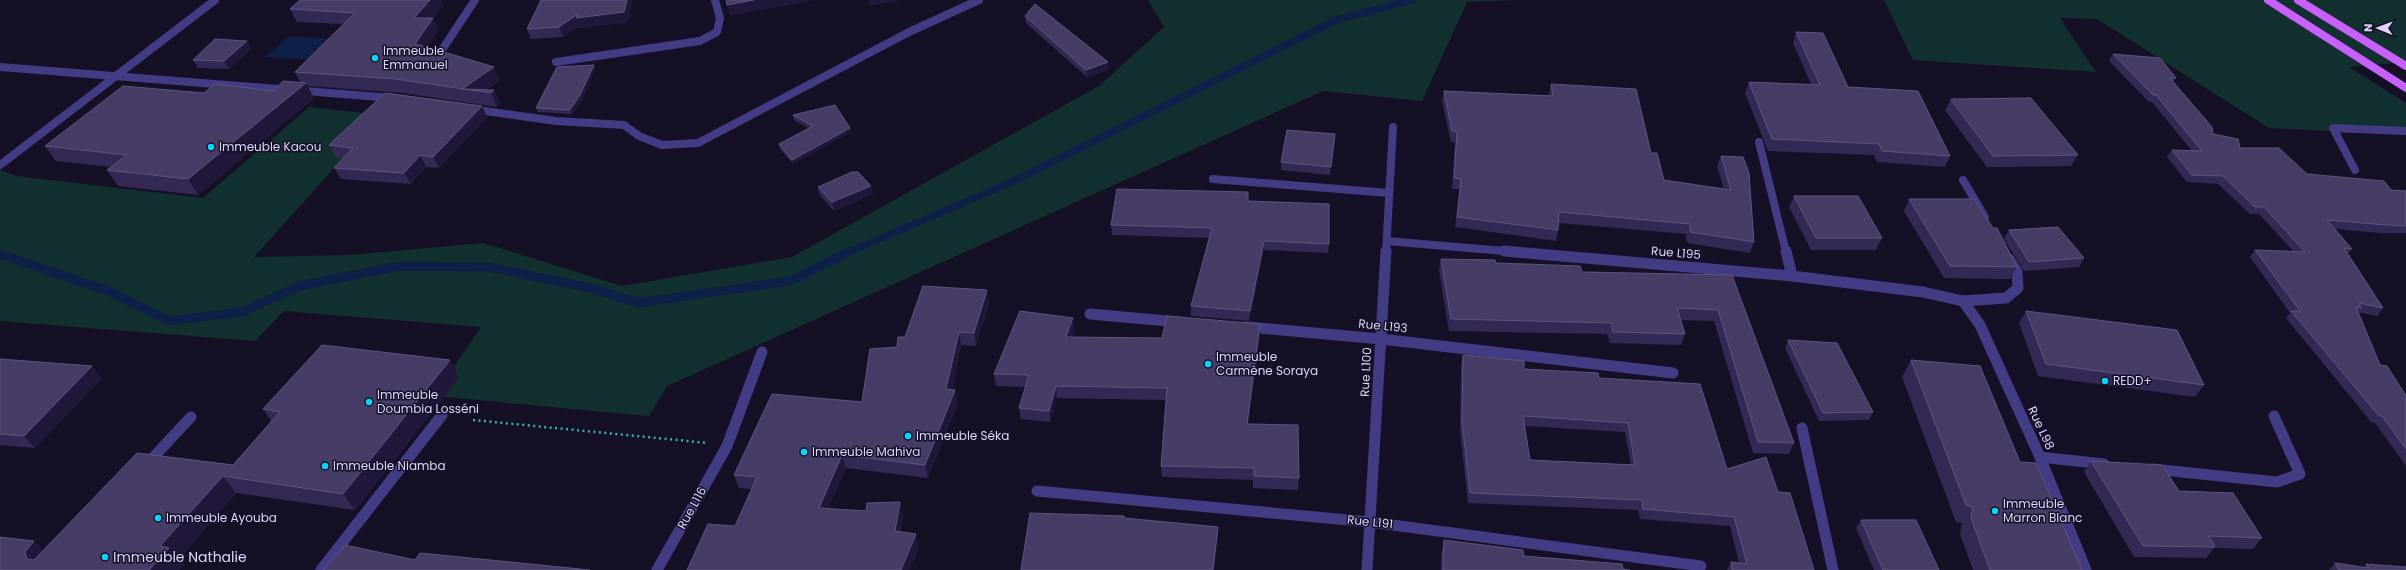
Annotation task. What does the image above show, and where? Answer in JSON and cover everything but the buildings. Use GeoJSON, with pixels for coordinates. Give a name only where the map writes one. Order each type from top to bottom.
{"type":"FeatureCollection","features":[{"type":"Feature","properties":{"kind":"main road"},"geometry":{"type":"LineString","coordinates":[[2268,0],[2406,88]]}},
{"type":"Feature","properties":{"kind":"main road"},"geometry":{"type":"LineString","coordinates":[[2298,0],[2406,66]]}},
{"type":"Feature","properties":{"kind":"street"},"geometry":{"type":"LineString","coordinates":[[0,165],[215,0]]}},
{"type":"Feature","properties":{"kind":"street"},"geometry":{"type":"LineString","coordinates":[[434,62],[475,0]]}},
{"type":"Feature","properties":{"kind":"street"},"geometry":{"type":"LineString","coordinates":[[556,62],[700,41],[717,32],[720,18],[715,0]]}},
{"type":"Feature","properties":{"kind":"street"},"geometry":{"type":"LineString","coordinates":[[463,108],[556,121],[624,125],[639,136],[662,145],[698,143],[726,130],[911,31],[980,0]]}},
{"type":"Feature","properties":{"kind":"street"},"geometry":{"type":"LineString","coordinates":[[0,67],[401,99]]}},
{"type":"Feature","properties":{"kind":"street","name":"Rue L100"},"geometry":{"type":"LineString","coordinates":[[1367,570],[1393,127]]}},
{"type":"Feature","properties":{"kind":"street"},"geometry":{"type":"LineString","coordinates":[[2355,170],[2333,128],[2406,131]]}},
{"type":"Feature","properties":{"kind":"street"},"geometry":{"type":"LineString","coordinates":[[1759,142],[1792,276]]}},
{"type":"Feature","properties":{"kind":"street"},"geometry":{"type":"LineString","coordinates":[[1212,178],[1389,193]]}},
{"type":"Feature","properties":{"kind":"street"},"geometry":{"type":"LineString","coordinates":[[1963,180],[1990,226]]}},
{"type":"Feature","properties":{"kind":"street","name":"Rue L195"},"geometry":{"type":"LineString","coordinates":[[1387,242],[1792,276],[1923,292],[1962,301],[2006,298],[2018,288],[2017,272],[2006,253]]}},
{"type":"Feature","properties":{"kind":"street","name":"Rue L98"},"geometry":{"type":"LineString","coordinates":[[1962,301],[1980,325],[2040,457],[2086,570]]}},
{"type":"Feature","properties":{"kind":"street"},"geometry":{"type":"LineString","coordinates":[[1090,314],[1192,323]]}},
{"type":"Feature","properties":{"kind":"street","name":"Rue L193"},"geometry":{"type":"LineString","coordinates":[[1239,327],[1381,339],[1673,373]]}},
{"type":"Feature","properties":{"kind":"street","name":"Rue L116"},"geometry":{"type":"LineString","coordinates":[[657,570],[726,446],[762,352]]}},
{"type":"Feature","properties":{"kind":"street"},"geometry":{"type":"LineString","coordinates":[[321,570],[442,415]]}},
{"type":"Feature","properties":{"kind":"street"},"geometry":{"type":"LineString","coordinates":[[2143,468],[2277,482],[2300,474],[2274,416]]}},
{"type":"Feature","properties":{"kind":"street"},"geometry":{"type":"LineString","coordinates":[[138,474],[191,417]]}},
{"type":"Feature","properties":{"kind":"street"},"geometry":{"type":"LineString","coordinates":[[1802,428],[1833,570]]}},
{"type":"Feature","properties":{"kind":"street"},"geometry":{"type":"LineString","coordinates":[[2040,457],[2119,466]]}},
{"type":"Feature","properties":{"kind":"street","name":"Rue L191"},"geometry":{"type":"LineString","coordinates":[[1037,491],[1370,522],[1701,566]]}},
{"type":"Feature","properties":{"kind":"path"},"geometry":{"type":"LineString","coordinates":[[473,420],[711,443],[726,446]]}},
{"type":"Feature","properties":{"kind":"green space"},"geometry":{"type":"Polygon","coordinates":[[[1148,0],[1515,0],[1467,2],[1422,101],[1323,91],[667,386],[649,416],[434,396],[481,327],[284,311],[255,341],[0,321],[0,170],[16,176],[203,198],[309,107],[382,115],[254,257],[350,255],[483,243],[622,286],[792,257],[1099,86],[1164,27],[1148,0]]]}},
{"type":"Feature","properties":{"kind":"green space"},"geometry":{"type":"Polygon","coordinates":[[[1884,0],[2406,0],[2406,62],[2349,67],[2406,103],[2406,135],[2269,128],[2097,19],[2060,18],[2096,72],[1913,60],[1884,0]]]}},
{"type":"Feature","properties":{"kind":"water"},"geometry":{"type":"Polygon","coordinates":[[[289,36],[335,39],[313,60],[266,57],[289,36]]]}},
{"type":"Feature","properties":{"kind":"waterway"},"geometry":{"type":"LineString","coordinates":[[849,252],[1012,182],[1336,20],[1412,0]]}},
{"type":"Feature","properties":{"kind":"waterway"},"geometry":{"type":"LineString","coordinates":[[0,254],[108,291],[169,321],[242,312],[299,286],[399,266],[488,267],[591,288],[638,303],[790,281],[851,251]]}},
{"type":"Feature","properties":{"kind":"place","name":"Immeuble Emmanuel"},"geometry":{"type":"Point","coordinates":[375,58]}},
{"type":"Feature","properties":{"kind":"place","name":"Immeuble Kacou"},"geometry":{"type":"Point","coordinates":[211,147]}},
{"type":"Feature","properties":{"kind":"place","name":"Immeuble Carmène Soraya"},"geometry":{"type":"Point","coordinates":[1208,364]}},
{"type":"Feature","properties":{"kind":"place","name":"REDD+"},"geometry":{"type":"Point","coordinates":[2105,381]}},
{"type":"Feature","properties":{"kind":"place","name":"Immeuble Doumbia Losséni"},"geometry":{"type":"Point","coordinates":[369,402]}},
{"type":"Feature","properties":{"kind":"place","name":"Immeuble Séka"},"geometry":{"type":"Point","coordinates":[908,436]}},
{"type":"Feature","properties":{"kind":"place","name":"Immeuble Mahiva"},"geometry":{"type":"Point","coordinates":[804,452]}},
{"type":"Feature","properties":{"kind":"place","name":"Immeuble Niamba"},"geometry":{"type":"Point","coordinates":[325,466]}},
{"type":"Feature","properties":{"kind":"place","name":"Immeuble Marron Blanc"},"geometry":{"type":"Point","coordinates":[1995,511]}},
{"type":"Feature","properties":{"kind":"place","name":"Immeuble Ayouba"},"geometry":{"type":"Point","coordinates":[158,518]}},
{"type":"Feature","properties":{"kind":"place","name":"Immeuble Nathalie"},"geometry":{"type":"Point","coordinates":[105,557]}}]}
